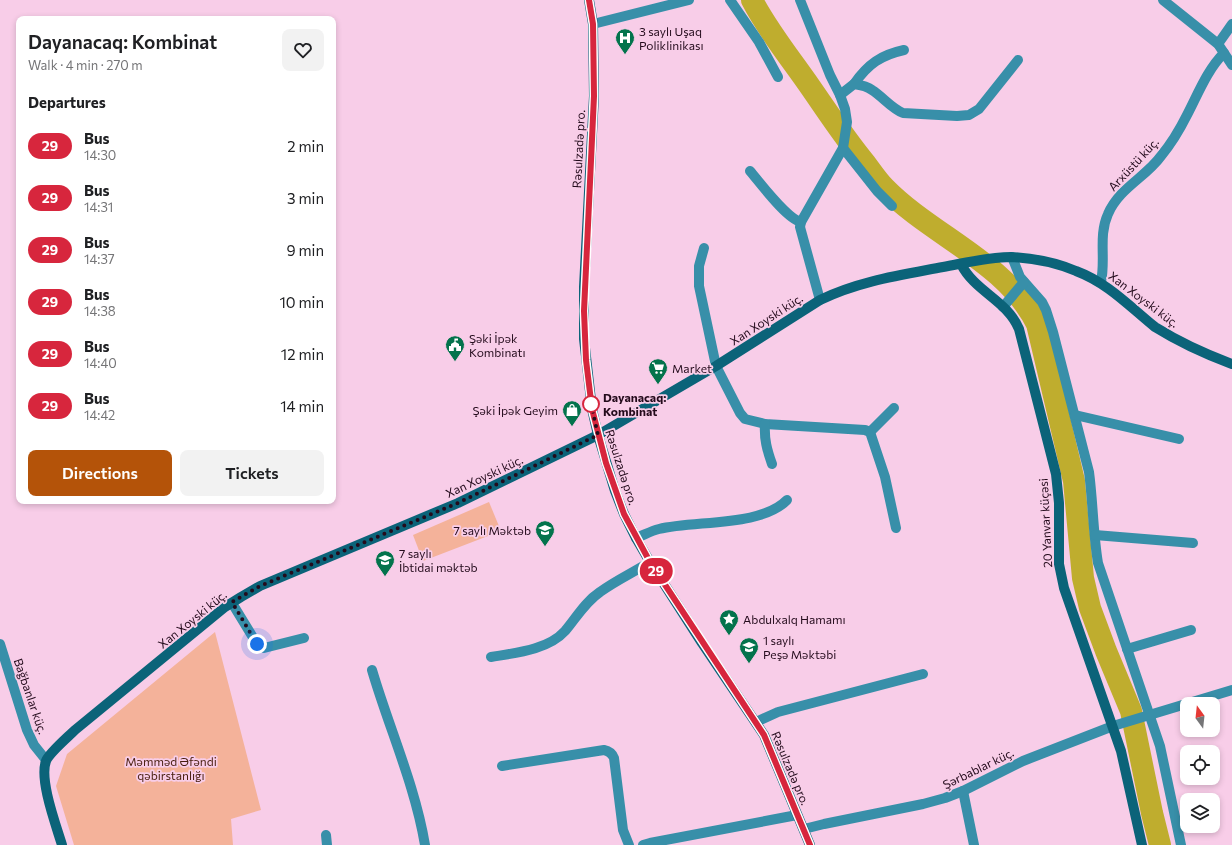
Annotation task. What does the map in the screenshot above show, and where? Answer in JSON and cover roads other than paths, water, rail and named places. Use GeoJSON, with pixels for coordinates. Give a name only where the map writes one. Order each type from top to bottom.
{"type":"FeatureCollection","features":[{"type":"Feature","properties":{"kind":"street","name":"Rəsulzadə pro."},"geometry":{"type":"LineString","coordinates":[[589,0],[593,24],[594,96],[584,339],[588,383],[598,435],[615,491],[636,538],[702,643],[756,722],[772,751],[810,845]]}},
{"type":"Feature","properties":{"kind":"street"},"geometry":{"type":"LineString","coordinates":[[593,24],[689,0]]}},
{"type":"Feature","properties":{"kind":"street"},"geometry":{"type":"LineString","coordinates":[[730,0],[759,42],[778,77]]}},
{"type":"Feature","properties":{"kind":"street"},"geometry":{"type":"LineString","coordinates":[[800,0],[830,75],[840,95],[845,109],[847,122],[843,148],[801,222],[800,227],[820,300]]}},
{"type":"Feature","properties":{"kind":"street"},"geometry":{"type":"LineString","coordinates":[[1163,0],[1218,44],[1232,65]]}},
{"type":"Feature","properties":{"kind":"street"},"geometry":{"type":"LineString","coordinates":[[1218,44],[1232,24]]}},
{"type":"Feature","properties":{"kind":"street"},"geometry":{"type":"LineString","coordinates":[[840,95],[854,84],[862,72],[885,54],[904,50]]}},
{"type":"Feature","properties":{"kind":"street","name":"Arxüstü küç."},"geometry":{"type":"LineString","coordinates":[[1101,282],[1103,265],[1102,240],[1104,224],[1108,212],[1127,188],[1161,157],[1186,118],[1212,66],[1224,53]]}},
{"type":"Feature","properties":{"kind":"street"},"geometry":{"type":"LineString","coordinates":[[854,84],[873,90],[897,111],[903,113],[957,116],[969,115],[979,109],[1018,60]]}},
{"type":"Feature","properties":{"kind":"street"},"geometry":{"type":"LineString","coordinates":[[843,148],[877,191],[892,206]]}},
{"type":"Feature","properties":{"kind":"street"},"geometry":{"type":"LineString","coordinates":[[750,171],[788,215],[796,221],[801,222]]}},
{"type":"Feature","properties":{"kind":"street"},"geometry":{"type":"LineString","coordinates":[[704,248],[700,266],[699,286],[716,366],[740,414],[745,419],[765,424],[865,430],[870,432]]}},
{"type":"Feature","properties":{"kind":"street"},"geometry":{"type":"LineString","coordinates":[[1012,257],[1023,284],[1036,295],[1046,310],[1089,472],[1096,556],[1102,579],[1160,746],[1181,845]]}},
{"type":"Feature","properties":{"kind":"street","name":"Xan Xoyski küç."},"geometry":{"type":"LineString","coordinates":[[46,760],[58,746],[76,730],[232,602],[260,586],[458,503],[598,435],[716,366],[820,300],[838,291],[869,282],[963,263],[1012,257],[1043,261],[1069,268],[1101,282],[1155,327],[1180,342],[1232,364]]}},
{"type":"Feature","properties":{"kind":"street","name":"20 Yanvar küçəsi"},"geometry":{"type":"LineString","coordinates":[[963,263],[971,280],[1006,304],[1019,329],[1056,474],[1059,503],[1059,564],[1064,588],[1125,764],[1142,845]]}},
{"type":"Feature","properties":{"kind":"street"},"geometry":{"type":"LineString","coordinates":[[1006,304],[1023,284]]}},
{"type":"Feature","properties":{"kind":"street"},"geometry":{"type":"LineString","coordinates":[[870,432],[894,408]]}},
{"type":"Feature","properties":{"kind":"street"},"geometry":{"type":"LineString","coordinates":[[1075,415],[1179,439]]}},
{"type":"Feature","properties":{"kind":"street"},"geometry":{"type":"LineString","coordinates":[[765,424],[765,441],[772,464]]}},
{"type":"Feature","properties":{"kind":"street"},"geometry":{"type":"LineString","coordinates":[[870,432],[885,477],[896,528]]}},
{"type":"Feature","properties":{"kind":"street"},"geometry":{"type":"LineString","coordinates":[[636,538],[660,528],[740,519],[759,515],[782,505],[787,500]]}},
{"type":"Feature","properties":{"kind":"street"},"geometry":{"type":"LineString","coordinates":[[1095,535],[1193,543]]}},
{"type":"Feature","properties":{"kind":"street"},"geometry":{"type":"LineString","coordinates":[[491,657],[527,651],[549,643],[564,633],[590,600],[600,592],[650,562]]}},
{"type":"Feature","properties":{"kind":"street"},"geometry":{"type":"LineString","coordinates":[[232,602],[257,644],[264,648],[304,638]]}},
{"type":"Feature","properties":{"kind":"street"},"geometry":{"type":"LineString","coordinates":[[1127,649],[1192,630]]}},
{"type":"Feature","properties":{"kind":"street","name":"Bağbanlar küç."},"geometry":{"type":"LineString","coordinates":[[0,644],[27,730],[34,745],[46,760]]}},
{"type":"Feature","properties":{"kind":"street"},"geometry":{"type":"LineString","coordinates":[[372,670],[382,704],[399,748],[422,825],[425,845]]}},
{"type":"Feature","properties":{"kind":"street"},"geometry":{"type":"LineString","coordinates":[[756,722],[778,712],[923,674]]}},
{"type":"Feature","properties":{"kind":"street","name":"Şərbablar küç."},"geometry":{"type":"LineString","coordinates":[[804,829],[945,798],[963,791],[1022,761],[1113,726],[1232,690]]}},
{"type":"Feature","properties":{"kind":"street"},"geometry":{"type":"LineString","coordinates":[[502,766],[604,750],[608,751],[614,758],[623,830],[629,845]]}},
{"type":"Feature","properties":{"kind":"street"},"geometry":{"type":"LineString","coordinates":[[46,760],[44,773],[46,787],[62,845]]}},
{"type":"Feature","properties":{"kind":"street"},"geometry":{"type":"LineString","coordinates":[[963,791],[974,845]]}},
{"type":"Feature","properties":{"kind":"street"},"geometry":{"type":"LineString","coordinates":[[643,845],[797,815]]}},
{"type":"Feature","properties":{"kind":"waterway"},"geometry":{"type":"LineString","coordinates":[[752,0],[780,45],[882,185],[924,221],[988,266],[1007,283],[1023,302],[1037,324],[1074,481],[1083,578],[1090,608],[1131,711],[1160,845]]}},
{"type":"Feature","properties":{"kind":"place","name":"3 saylı Uşaq Poliklinikası"},"geometry":{"type":"Point","coordinates":[625,55]}},
{"type":"Feature","properties":{"kind":"place","name":"Şəki İpək Kombinatı"},"geometry":{"type":"Point","coordinates":[455,362]}},
{"type":"Feature","properties":{"kind":"place","name":"Market"},"geometry":{"type":"Point","coordinates":[658,385]}},
{"type":"Feature","properties":{"kind":"place","name":"Dayanacaq: Kombinat"},"geometry":{"type":"Point","coordinates":[591,404]}},
{"type":"Feature","properties":{"kind":"place","name":"Şəki İpək Geyim"},"geometry":{"type":"Point","coordinates":[572,427]}},
{"type":"Feature","properties":{"kind":"place","name":"7 saylı Məktəb"},"geometry":{"type":"Point","coordinates":[545,547]}},
{"type":"Feature","properties":{"kind":"place","name":"7 saylı İbtidai məktəb"},"geometry":{"type":"Point","coordinates":[385,577]}},
{"type":"Feature","properties":{"kind":"place","name":"Abdulxalq Hamamı"},"geometry":{"type":"Point","coordinates":[729,636]}},
{"type":"Feature","properties":{"kind":"place","name":"1 saylı Peşə Məktəbi"},"geometry":{"type":"Point","coordinates":[749,664]}},
{"type":"Feature","properties":{"kind":"park label","name":"Məmməd Əfəndi qəbirstanlığı"},"geometry":{"type":"Point","coordinates":[171,768]}}]}
